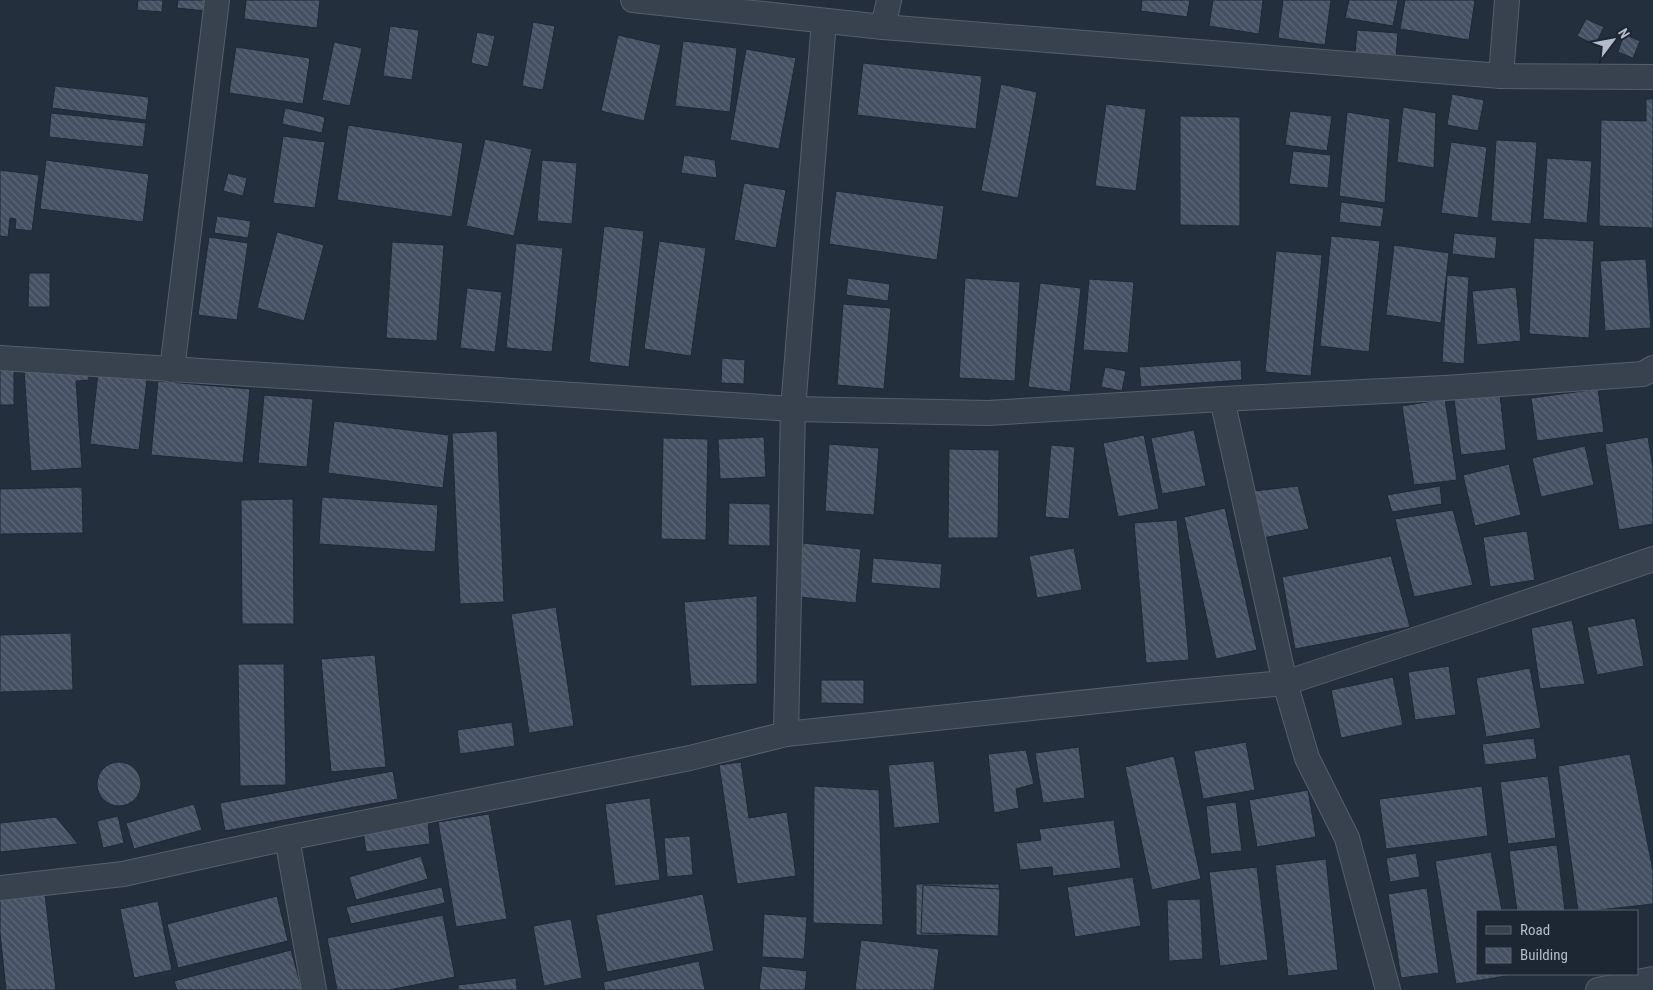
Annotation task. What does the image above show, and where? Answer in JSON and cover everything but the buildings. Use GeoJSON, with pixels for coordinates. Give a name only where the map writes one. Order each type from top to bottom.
{"type":"FeatureCollection","features":[{"type":"Feature","properties":{"kind":"street"},"geometry":{"type":"LineString","coordinates":[[172,370],[217,0]]}},
{"type":"Feature","properties":{"kind":"street"},"geometry":{"type":"LineString","coordinates":[[633,0],[883,27],[1501,76],[1653,77]]}},
{"type":"Feature","properties":{"kind":"street"},"geometry":{"type":"LineString","coordinates":[[883,27],[889,0]]}},
{"type":"Feature","properties":{"kind":"street"},"geometry":{"type":"LineString","coordinates":[[1501,76],[1506,0]]}},
{"type":"Feature","properties":{"kind":"street"},"geometry":{"type":"LineString","coordinates":[[786,734],[793,409],[824,21]]}},
{"type":"Feature","properties":{"kind":"street"},"geometry":{"type":"LineString","coordinates":[[0,358],[793,409],[988,413],[1222,398],[1464,387],[1643,374],[1653,368]]}},
{"type":"Feature","properties":{"kind":"street"},"geometry":{"type":"LineString","coordinates":[[1222,398],[1286,683],[1308,758],[1347,838],[1388,990]]}},
{"type":"Feature","properties":{"kind":"street"},"geometry":{"type":"LineString","coordinates":[[0,888],[123,874],[287,838],[690,758],[786,734],[1286,683],[1653,559]]}},
{"type":"Feature","properties":{"kind":"street"},"geometry":{"type":"LineString","coordinates":[[287,838],[314,990]]}},
{"type":"Feature","properties":{"kind":"street"},"geometry":{"type":"LineString","coordinates":[[1598,990],[1653,979]]}}]}
